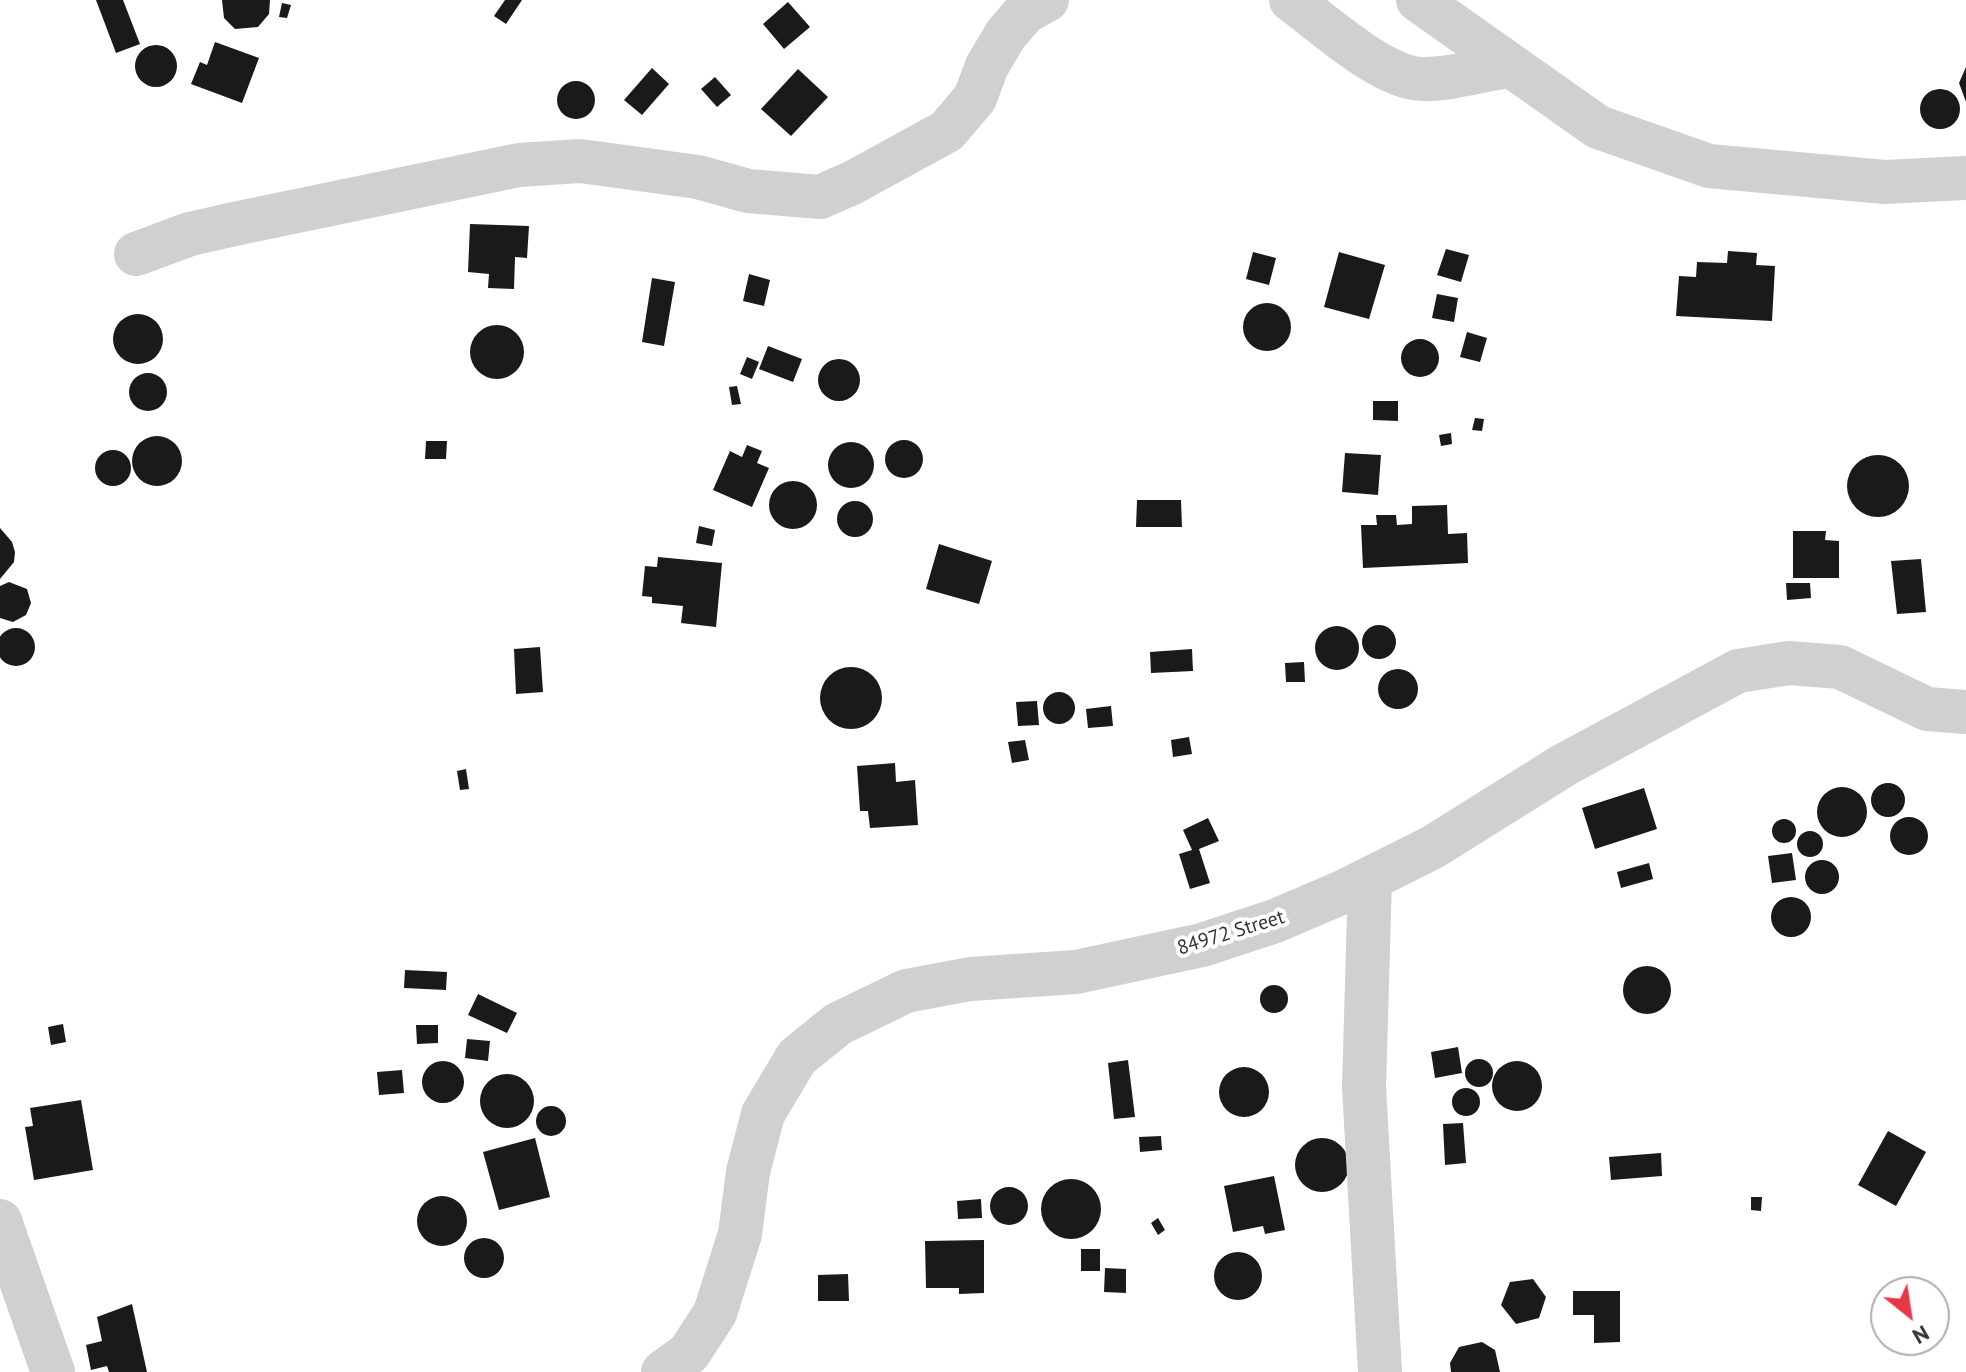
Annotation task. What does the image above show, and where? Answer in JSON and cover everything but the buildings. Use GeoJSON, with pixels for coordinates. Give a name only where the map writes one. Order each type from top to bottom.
{"type":"FeatureCollection","features":[{"type":"Feature","properties":{"kind":"street"},"geometry":{"type":"LineString","coordinates":[[136,254],[190,234],[519,165],[580,161],[698,177],[748,191],[820,197],[947,131],[975,98],[987,66],[1006,34],[1025,12],[1047,0]]}},
{"type":"Feature","properties":{"kind":"street"},"geometry":{"type":"LineString","coordinates":[[1291,0],[1366,55],[1398,73],[1421,80],[1508,66]]}},
{"type":"Feature","properties":{"kind":"street"},"geometry":{"type":"LineString","coordinates":[[1418,0],[1598,127],[1709,166],[1885,182],[1966,178]]}},
{"type":"Feature","properties":{"kind":"street","name":"84972 Street"},"geometry":{"type":"LineString","coordinates":[[663,1372],[689,1353],[715,1313],[740,1234],[748,1172],[763,1114],[797,1057],[838,1024],[906,991],[970,979],[1076,972],[1202,945],[1275,921],[1433,847],[1564,765],[1738,671],[1789,663],[1840,667],[1927,709],[1966,712]]}},
{"type":"Feature","properties":{"kind":"street"},"geometry":{"type":"LineString","coordinates":[[1370,879],[1364,1087],[1380,1372]]}},
{"type":"Feature","properties":{"kind":"street"},"geometry":{"type":"LineString","coordinates":[[0,1221],[53,1372]]}}]}
